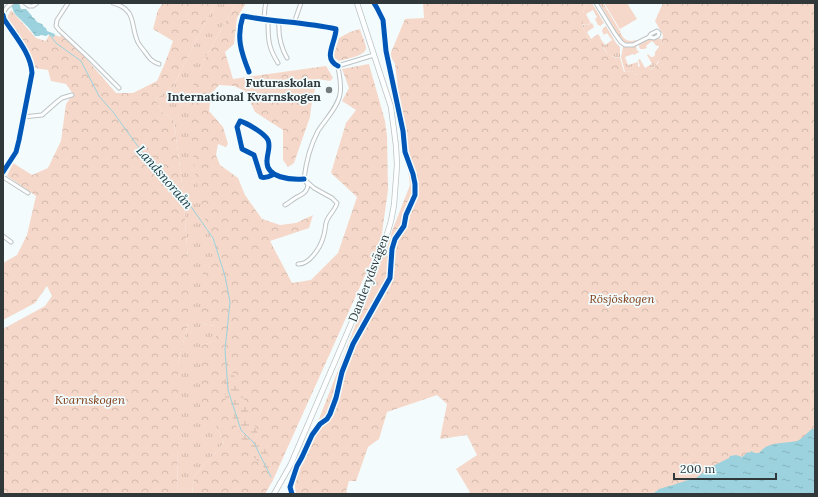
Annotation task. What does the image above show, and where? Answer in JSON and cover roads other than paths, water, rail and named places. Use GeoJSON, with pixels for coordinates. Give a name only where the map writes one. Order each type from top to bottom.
{"type":"FeatureCollection","features":[{"type":"Feature","properties":{"kind":"main road","name":"Danderydsvägen"},"geometry":{"type":"LineString","coordinates":[[274,494],[291,464],[338,355],[379,257],[391,221],[397,165],[391,107],[357,3]]}},
{"type":"Feature","properties":{"kind":"street"},"geometry":{"type":"LineString","coordinates":[[3,172],[16,152],[32,73],[24,50],[4,19],[3,14],[7,7],[12,3]]}},
{"type":"Feature","properties":{"kind":"street"},"geometry":{"type":"LineString","coordinates":[[25,3],[29,6],[37,3]]}},
{"type":"Feature","properties":{"kind":"street"},"geometry":{"type":"LineString","coordinates":[[68,3],[57,20],[56,26],[118,88]]}},
{"type":"Feature","properties":{"kind":"street"},"geometry":{"type":"LineString","coordinates":[[113,3],[121,4],[126,10],[130,16],[138,43],[151,60],[159,64]]}},
{"type":"Feature","properties":{"kind":"street"},"geometry":{"type":"LineString","coordinates":[[264,19],[266,3]]}},
{"type":"Feature","properties":{"kind":"street"},"geometry":{"type":"LineString","coordinates":[[294,23],[301,3]]}},
{"type":"Feature","properties":{"kind":"street"},"geometry":{"type":"LineString","coordinates":[[596,3],[618,39],[625,45],[633,45],[649,37]]}},
{"type":"Feature","properties":{"kind":"street"},"geometry":{"type":"LineString","coordinates":[[249,72],[242,56],[239,36],[243,16],[319,25],[336,29],[336,34],[330,52],[330,60],[338,66],[374,55]]}},
{"type":"Feature","properties":{"kind":"street"},"geometry":{"type":"LineString","coordinates":[[268,20],[268,38],[272,53],[278,63]]}},
{"type":"Feature","properties":{"kind":"street"},"geometry":{"type":"LineString","coordinates":[[280,21],[280,41],[287,58]]}},
{"type":"Feature","properties":{"kind":"street"},"geometry":{"type":"LineString","coordinates":[[285,205],[302,195],[308,189],[308,185],[304,179],[310,146],[337,102],[340,94],[341,88],[338,66]]}},
{"type":"Feature","properties":{"kind":"street"},"geometry":{"type":"LineString","coordinates":[[24,117],[42,115],[62,98],[72,95]]}},
{"type":"Feature","properties":{"kind":"street"},"geometry":{"type":"LineString","coordinates":[[274,174],[268,177],[261,177],[254,155],[242,149],[238,131],[240,120],[259,131],[267,138],[270,147],[267,158],[267,166],[269,171],[294,180],[304,179],[314,188],[332,198],[336,203],[336,208],[326,222],[325,234],[320,246],[307,261],[298,264]]}},
{"type":"Feature","properties":{"kind":"street"},"geometry":{"type":"LineString","coordinates":[[3,177],[28,193]]}},
{"type":"Feature","properties":{"kind":"street"},"geometry":{"type":"LineString","coordinates":[[3,236],[11,242]]}},
{"type":"Feature","properties":{"kind":"water"},"geometry":{"type":"Polygon","coordinates":[[[19,3],[21,9],[26,9],[37,22],[46,28],[47,31],[55,34],[54,37],[49,34],[46,36],[35,36],[14,13],[11,6],[19,3]]]}},
{"type":"Feature","properties":{"kind":"water"},"geometry":{"type":"Polygon","coordinates":[[[812,429],[815,429],[815,494],[653,494],[659,489],[695,479],[709,468],[729,458],[730,456],[736,455],[742,457],[751,451],[759,453],[767,446],[797,441],[812,429]]]}},
{"type":"Feature","properties":{"kind":"waterway","name":"Landsnoraån"},"geometry":{"type":"LineString","coordinates":[[49,34],[56,43],[81,61],[99,96],[113,112],[148,160],[169,184],[185,198],[213,238],[225,276],[230,302],[225,350],[228,390],[241,430],[254,443],[271,477]]}},
{"type":"Feature","properties":{"kind":"place","name":"Futuraskolan International Kvarnskogen"},"geometry":{"type":"Point","coordinates":[329,90]}},
{"type":"Feature","properties":{"kind":"park label","name":"Rösjöskogen"},"geometry":{"type":"Point","coordinates":[622,299]}},
{"type":"Feature","properties":{"kind":"park label","name":"Kvarnskogen"},"geometry":{"type":"Point","coordinates":[90,400]}}]}
